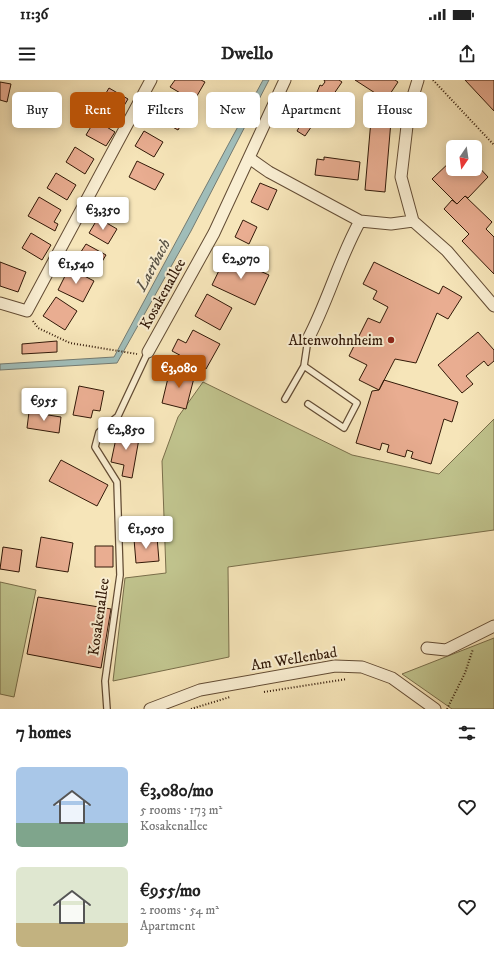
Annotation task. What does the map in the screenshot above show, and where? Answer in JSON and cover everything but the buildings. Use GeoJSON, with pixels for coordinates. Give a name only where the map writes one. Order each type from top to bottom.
{"type":"FeatureCollection","features":[{"type":"Feature","properties":{"kind":"street"},"geometry":{"type":"LineString","coordinates":[[0,303],[27,311],[151,80]]}},
{"type":"Feature","properties":{"kind":"street","name":"Kosakenallee"},"geometry":{"type":"LineString","coordinates":[[148,352],[214,233],[285,80]]}},
{"type":"Feature","properties":{"kind":"street"},"geometry":{"type":"LineString","coordinates":[[418,80],[409,109],[401,178],[413,221],[447,251],[494,306]]}},
{"type":"Feature","properties":{"kind":"street"},"geometry":{"type":"LineString","coordinates":[[249,158],[269,172],[360,221],[391,224],[413,221]]}},
{"type":"Feature","properties":{"kind":"street"},"geometry":{"type":"LineString","coordinates":[[308,340],[322,313],[346,247],[360,221]]}},
{"type":"Feature","properties":{"kind":"street"},"geometry":{"type":"LineString","coordinates":[[427,648],[446,650],[494,626]]}},
{"type":"Feature","properties":{"kind":"street","name":"Am Wellenbad"},"geometry":{"type":"LineString","coordinates":[[150,709],[200,690],[335,666],[362,667],[392,678],[435,709]]}},
{"type":"Feature","properties":{"kind":"lane"},"geometry":{"type":"LineString","coordinates":[[285,400],[304,366],[308,340]]}},
{"type":"Feature","properties":{"kind":"lane","name":"Kosakenallee"},"geometry":{"type":"LineString","coordinates":[[107,709],[105,681],[120,575],[117,482],[95,447],[99,432],[118,416],[148,352]]}},
{"type":"Feature","properties":{"kind":"lane"},"geometry":{"type":"LineString","coordinates":[[304,366],[357,403],[344,428],[308,404]]}},
{"type":"Feature","properties":{"kind":"path"},"geometry":{"type":"LineString","coordinates":[[433,80],[494,145]]}},
{"type":"Feature","properties":{"kind":"path"},"geometry":{"type":"LineString","coordinates":[[27,311],[38,328],[70,343],[114,349],[135,354]]}},
{"type":"Feature","properties":{"kind":"path"},"geometry":{"type":"LineString","coordinates":[[447,709],[465,673],[477,634]]}},
{"type":"Feature","properties":{"kind":"path"},"geometry":{"type":"LineString","coordinates":[[257,693],[348,679]]}},
{"type":"Feature","properties":{"kind":"path"},"geometry":{"type":"LineString","coordinates":[[191,709],[234,696]]}},
{"type":"Feature","properties":{"kind":"green space"},"geometry":{"type":"Polygon","coordinates":[[[203,382],[352,455],[439,474],[494,419],[494,530],[228,567],[229,657],[113,681],[125,578],[166,573],[162,461],[178,417],[203,382]]]}},
{"type":"Feature","properties":{"kind":"green space"},"geometry":{"type":"Polygon","coordinates":[[[0,582],[36,590],[14,697],[0,694],[0,582]]]}},
{"type":"Feature","properties":{"kind":"green space"},"geometry":{"type":"Polygon","coordinates":[[[494,638],[494,709],[452,709],[402,674],[494,638]]]}},
{"type":"Feature","properties":{"kind":"water"},"geometry":{"type":"Polygon","coordinates":[[[263,80],[269,80],[260,97],[260,92],[257,92],[263,80]]]}},
{"type":"Feature","properties":{"kind":"water"},"geometry":{"type":"Polygon","coordinates":[[[237,128],[244,128],[191,231],[117,363],[0,370],[0,364],[114,357],[237,128]]]}},
{"type":"Feature","properties":{"kind":"place","name":"Altenwohnheim"},"geometry":{"type":"Point","coordinates":[391,340]}},
{"type":"Feature","properties":{"kind":"water label","name":"Laerbach"},"geometry":{"type":"Point","coordinates":[153,265]}}]}
